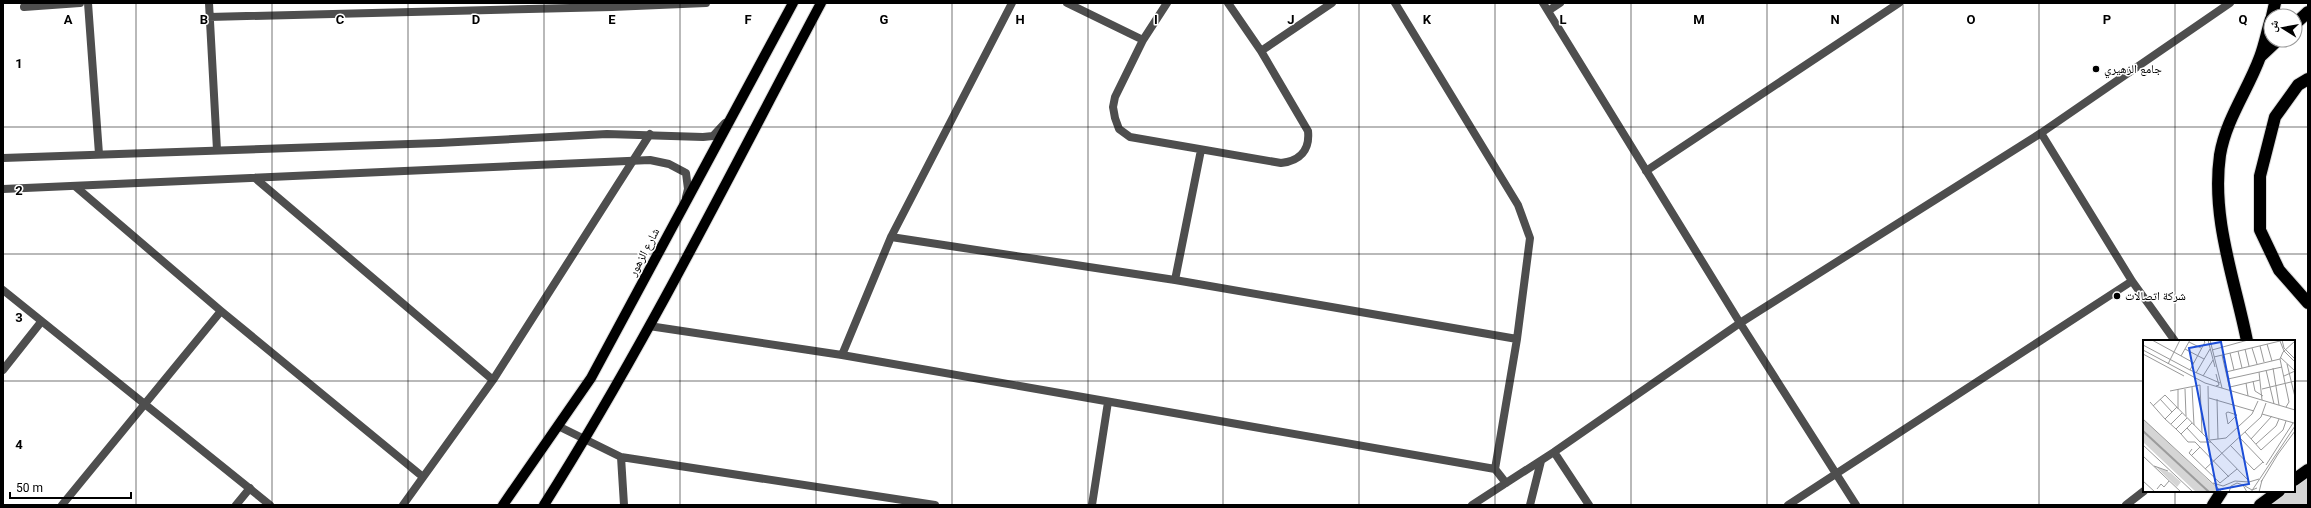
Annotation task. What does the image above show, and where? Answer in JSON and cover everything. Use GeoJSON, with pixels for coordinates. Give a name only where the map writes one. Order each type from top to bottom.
{"type":"FeatureCollection","features":[{"type":"Feature","properties":{"kind":"highway"},"geometry":{"type":"LineString","coordinates":[[2247,340],[2224,245],[2218,205],[2220,154],[2236,104],[2260,57],[2263,46]]}},
{"type":"Feature","properties":{"kind":"highway"},"geometry":{"type":"LineString","coordinates":[[2260,57],[2270,48]]}},
{"type":"Feature","properties":{"kind":"highway"},"geometry":{"type":"LineString","coordinates":[[2308,75],[2275,117],[2260,176],[2260,230],[2278,270],[2308,303]]}},
{"type":"Feature","properties":{"kind":"highway"},"geometry":{"type":"LineString","coordinates":[[2295,479],[2308,470]]}},
{"type":"Feature","properties":{"kind":"highway"},"geometry":{"type":"LineString","coordinates":[[2213,505],[2221,492]]}},
{"type":"Feature","properties":{"kind":"highway"},"geometry":{"type":"LineString","coordinates":[[2260,505],[2278,492]]}},
{"type":"Feature","properties":{"kind":"main road","name":"شارع الزهور"},"geometry":{"type":"LineString","coordinates":[[503,505],[591,378],[731,114],[793,3]]}},
{"type":"Feature","properties":{"kind":"main road"},"geometry":{"type":"LineString","coordinates":[[544,505],[585,440],[649,326],[821,3]]}},
{"type":"Feature","properties":{"kind":"street"},"geometry":{"type":"LineString","coordinates":[[24,6],[80,3]]}},
{"type":"Feature","properties":{"kind":"street"},"geometry":{"type":"LineString","coordinates":[[88,3],[99,154]]}},
{"type":"Feature","properties":{"kind":"street"},"geometry":{"type":"LineString","coordinates":[[209,3],[217,150]]}},
{"type":"Feature","properties":{"kind":"street"},"geometry":{"type":"LineString","coordinates":[[209,17],[483,7],[706,3]]}},
{"type":"Feature","properties":{"kind":"street"},"geometry":{"type":"LineString","coordinates":[[842,355],[892,237],[1012,3]]}},
{"type":"Feature","properties":{"kind":"street"},"geometry":{"type":"LineString","coordinates":[[1067,3],[1143,40]]}},
{"type":"Feature","properties":{"kind":"street"},"geometry":{"type":"LineString","coordinates":[[1167,3],[1143,40],[1115,97],[1113,107],[1119,129],[1130,137],[1281,163],[1298,158],[1305,151],[1309,141],[1308,131],[1261,51],[1228,3]]}},
{"type":"Feature","properties":{"kind":"street"},"geometry":{"type":"LineString","coordinates":[[1261,51],[1332,3]]}},
{"type":"Feature","properties":{"kind":"street"},"geometry":{"type":"LineString","coordinates":[[1395,3],[1521,212],[1530,238],[1516,339],[1495,469]]}},
{"type":"Feature","properties":{"kind":"street"},"geometry":{"type":"LineString","coordinates":[[1543,3],[1740,323],[1856,505]]}},
{"type":"Feature","properties":{"kind":"street"},"geometry":{"type":"LineString","coordinates":[[1548,11],[1560,3]]}},
{"type":"Feature","properties":{"kind":"street"},"geometry":{"type":"LineString","coordinates":[[1646,171],[1899,3]]}},
{"type":"Feature","properties":{"kind":"street"},"geometry":{"type":"LineString","coordinates":[[1472,505],[1541,461],[1740,323],[2041,133],[2230,3]]}},
{"type":"Feature","properties":{"kind":"street"},"geometry":{"type":"LineString","coordinates":[[3,158],[439,143],[607,134],[650,134],[703,137],[713,136],[721,129],[731,114]]}},
{"type":"Feature","properties":{"kind":"street"},"geometry":{"type":"LineString","coordinates":[[2041,133],[2132,281],[2174,340]]}},
{"type":"Feature","properties":{"kind":"street"},"geometry":{"type":"LineString","coordinates":[[403,505],[493,380],[650,134]]}},
{"type":"Feature","properties":{"kind":"street"},"geometry":{"type":"LineString","coordinates":[[1175,280],[1201,150]]}},
{"type":"Feature","properties":{"kind":"street"},"geometry":{"type":"LineString","coordinates":[[3,189],[76,187],[650,160],[669,164],[686,173],[688,189],[683,206]]}},
{"type":"Feature","properties":{"kind":"street"},"geometry":{"type":"LineString","coordinates":[[255,178],[493,380]]}},
{"type":"Feature","properties":{"kind":"street"},"geometry":{"type":"LineString","coordinates":[[76,187],[221,311],[423,477]]}},
{"type":"Feature","properties":{"kind":"street"},"geometry":{"type":"LineString","coordinates":[[892,237],[1175,280],[1516,339]]}},
{"type":"Feature","properties":{"kind":"street"},"geometry":{"type":"LineString","coordinates":[[1788,505],[2132,281]]}},
{"type":"Feature","properties":{"kind":"street"},"geometry":{"type":"LineString","coordinates":[[3,290],[270,505]]}},
{"type":"Feature","properties":{"kind":"street"},"geometry":{"type":"LineString","coordinates":[[62,505],[146,405],[221,311]]}},
{"type":"Feature","properties":{"kind":"street"},"geometry":{"type":"LineString","coordinates":[[3,370],[41,322]]}},
{"type":"Feature","properties":{"kind":"street"},"geometry":{"type":"LineString","coordinates":[[649,326],[842,355],[1495,469],[1506,483]]}},
{"type":"Feature","properties":{"kind":"street"},"geometry":{"type":"LineString","coordinates":[[1092,505],[1108,402]]}},
{"type":"Feature","properties":{"kind":"street"},"geometry":{"type":"LineString","coordinates":[[558,426],[621,457],[935,505]]}},
{"type":"Feature","properties":{"kind":"street"},"geometry":{"type":"LineString","coordinates":[[1554,452],[1589,505]]}},
{"type":"Feature","properties":{"kind":"street"},"geometry":{"type":"LineString","coordinates":[[621,457],[624,505]]}},
{"type":"Feature","properties":{"kind":"street"},"geometry":{"type":"LineString","coordinates":[[1530,505],[1541,461]]}},
{"type":"Feature","properties":{"kind":"street"},"geometry":{"type":"LineString","coordinates":[[236,505],[250,488]]}},
{"type":"Feature","properties":{"kind":"street"},"geometry":{"type":"LineString","coordinates":[[2126,505],[2143,492]]}},
{"type":"Feature","properties":{"kind":"shaded area"},"geometry":{"type":"Polygon","coordinates":[[[2308,476],[2308,505],[2269,505],[2287,492],[2295,492],[2295,486],[2308,476]]]}},
{"type":"Feature","properties":{"kind":"place","name":"جامع الزهيري"},"geometry":{"type":"Point","coordinates":[2096,69]}},
{"type":"Feature","properties":{"kind":"place","name":"شركة اتصالات"},"geometry":{"type":"Point","coordinates":[2117,296]}}]}
